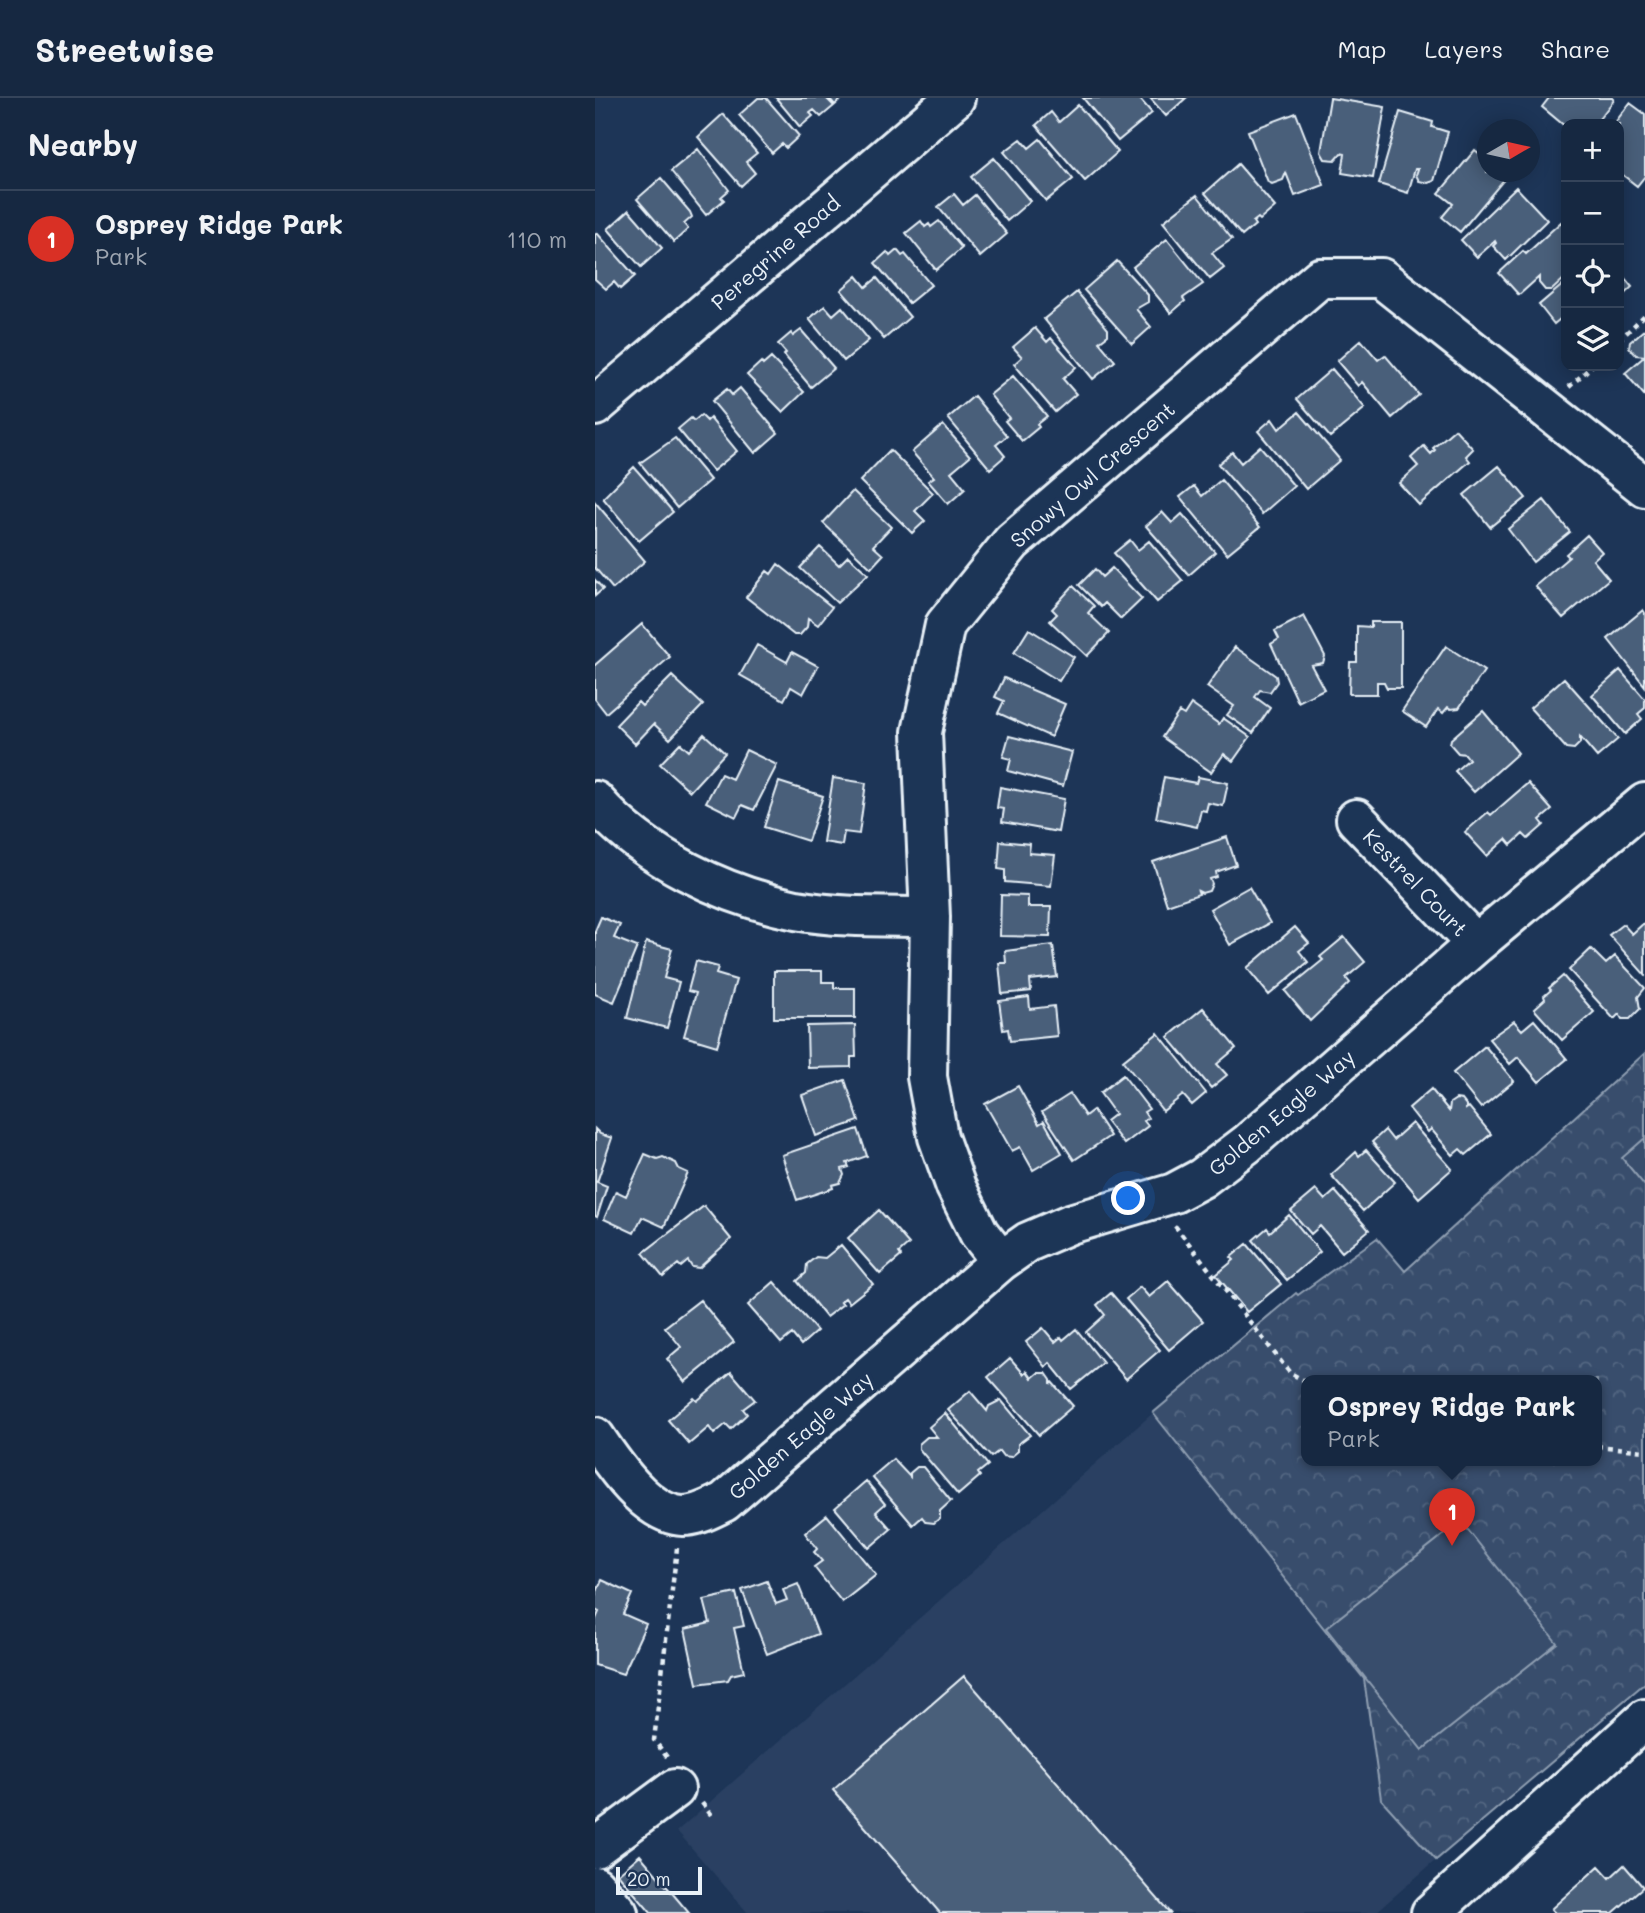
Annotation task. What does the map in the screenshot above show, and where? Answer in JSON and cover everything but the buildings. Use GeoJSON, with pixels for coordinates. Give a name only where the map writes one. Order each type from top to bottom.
{"type":"FeatureCollection","features":[{"type":"Feature","properties":{"kind":"street","name":"Peregrine Road"},"geometry":{"type":"LineString","coordinates":[[595,406],[955,98]]}},
{"type":"Feature","properties":{"kind":"street","name":"Snowy Owl Crescent"},"geometry":{"type":"LineString","coordinates":[[1001,1261],[979,1233],[957,1187],[938,1137],[927,1077],[930,917],[922,732],[946,625],[1012,542],[1320,278],[1381,278],[1645,487]]}},
{"type":"Feature","properties":{"kind":"street"},"geometry":{"type":"LineString","coordinates":[[595,801],[623,829],[671,862],[756,899],[797,910],[845,916],[930,917]]}},
{"type":"Feature","properties":{"kind":"street","name":"Golden Eagle Way"},"geometry":{"type":"LineString","coordinates":[[681,1516],[701,1513],[724,1502],[1001,1261],[1028,1242],[1070,1224],[1174,1193],[1202,1178],[1247,1144],[1476,944],[1645,803]]}},
{"type":"Feature","properties":{"kind":"street","name":"Kestrel Court"},"geometry":{"type":"LineString","coordinates":[[1356,819],[1476,944]]}},
{"type":"Feature","properties":{"kind":"street"},"geometry":{"type":"LineString","coordinates":[[595,1437],[618,1471],[646,1498],[665,1512],[681,1516]]}},
{"type":"Feature","properties":{"kind":"street"},"geometry":{"type":"LineString","coordinates":[[1431,1913],[1642,1729]]}},
{"type":"Feature","properties":{"kind":"street"},"geometry":{"type":"LineString","coordinates":[[595,1848],[675,1789]]}},
{"type":"Feature","properties":{"kind":"street"},"geometry":{"type":"LineString","coordinates":[[595,1886],[618,1913]]}},
{"type":"Feature","properties":{"kind":"path"},"geometry":{"type":"LineString","coordinates":[[1624,335],[1645,315]]}},
{"type":"Feature","properties":{"kind":"path"},"geometry":{"type":"LineString","coordinates":[[1153,1198],[1290,1373],[1301,1379]]}},
{"type":"Feature","properties":{"kind":"path"},"geometry":{"type":"LineString","coordinates":[[1602,1447],[1645,1451]]}},
{"type":"Feature","properties":{"kind":"path"},"geometry":{"type":"LineString","coordinates":[[654,1740],[681,1516]]}},
{"type":"Feature","properties":{"kind":"shaded area"},"geometry":{"type":"Polygon","coordinates":[[[1153,1413],[1364,1679],[1381,1799],[1436,1860],[1375,1913],[748,1913],[677,1831],[1153,1413]]]}},
{"type":"Feature","properties":{"kind":"green space"},"geometry":{"type":"Polygon","coordinates":[[[1645,1053],[1645,1683],[1436,1860],[1381,1799],[1364,1679],[1153,1413],[1296,1293],[1298,1295],[1377,1238],[1405,1271],[1645,1053]]]}},
{"type":"Feature","properties":{"kind":"green space"},"geometry":{"type":"Polygon","coordinates":[[[1645,1138],[1645,1186],[1622,1158],[1645,1138]]]}},
{"type":"Feature","properties":{"kind":"green space"},"geometry":{"type":"Polygon","coordinates":[[[1461,1521],[1557,1643],[1422,1750],[1326,1628],[1461,1521]]]}},
{"type":"Feature","properties":{"kind":"place","name":"Osprey Ridge Park"},"geometry":{"type":"Point","coordinates":[1452,1546]}}]}
